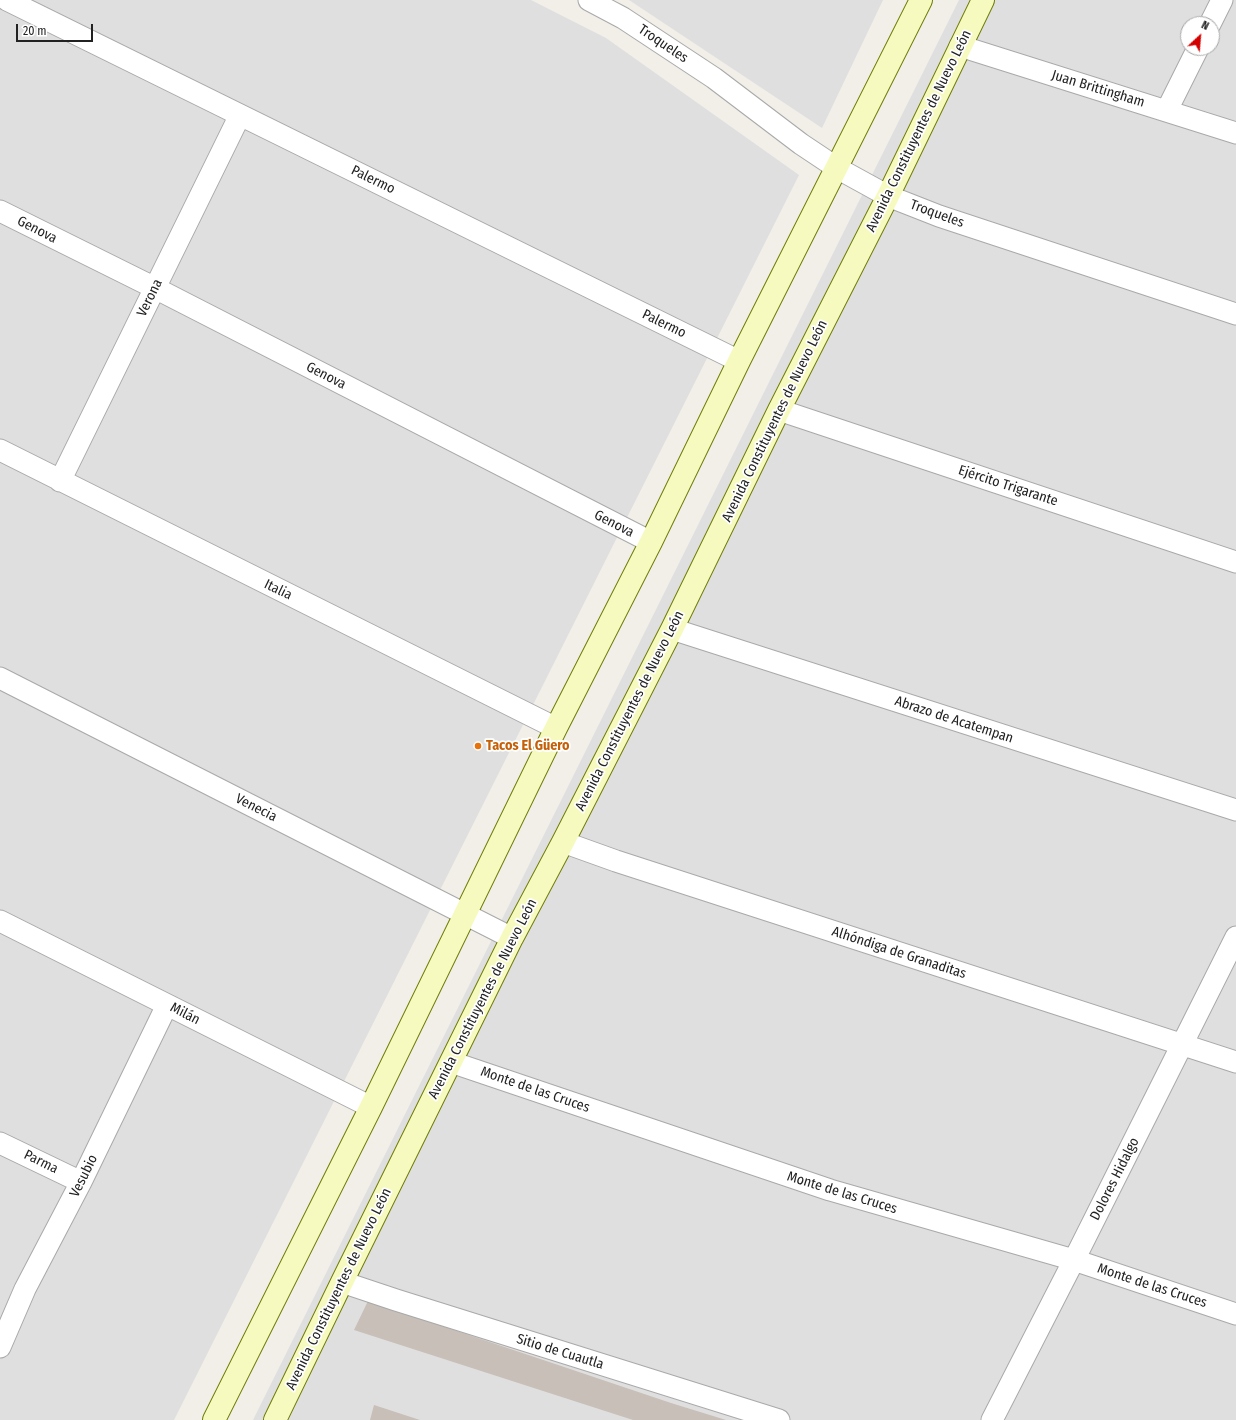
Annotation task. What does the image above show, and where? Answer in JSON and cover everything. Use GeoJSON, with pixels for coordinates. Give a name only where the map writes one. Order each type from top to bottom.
{"type":"FeatureCollection","features":[{"type":"Feature","properties":{"kind":"main road"},"geometry":{"type":"LineString","coordinates":[[214,1420],[371,1107],[556,728],[651,542],[739,361],[921,0]]}},
{"type":"Feature","properties":{"kind":"main road","name":"Avenida Constituyentes de Nuevo León"},"geometry":{"type":"LineString","coordinates":[[275,1420],[512,938],[672,629],[779,410],[888,196],[983,0]]}},
{"type":"Feature","properties":{"kind":"street","name":"Palermo"},"geometry":{"type":"LineString","coordinates":[[7,0],[739,361]]}},
{"type":"Feature","properties":{"kind":"street","name":"Troqueles"},"geometry":{"type":"LineString","coordinates":[[589,0],[623,18],[714,78],[801,144],[837,168],[888,196],[939,216],[1236,314]]}},
{"type":"Feature","properties":{"kind":"street"},"geometry":{"type":"LineString","coordinates":[[1214,16],[1222,0]]}},
{"type":"Feature","properties":{"kind":"street","name":"Juan Brittingham"},"geometry":{"type":"LineString","coordinates":[[960,46],[1236,133]]}},
{"type":"Feature","properties":{"kind":"street"},"geometry":{"type":"LineString","coordinates":[[1167,110],[1194,56]]}},
{"type":"Feature","properties":{"kind":"street","name":"Verona"},"geometry":{"type":"LineString","coordinates":[[60,481],[240,115]]}},
{"type":"Feature","properties":{"kind":"street","name":"Genova"},"geometry":{"type":"LineString","coordinates":[[0,211],[155,288],[651,542]]}},
{"type":"Feature","properties":{"kind":"street","name":"Ejército Trigarante"},"geometry":{"type":"LineString","coordinates":[[779,410],[1236,562]]}},
{"type":"Feature","properties":{"kind":"street","name":"Italia"},"geometry":{"type":"LineString","coordinates":[[0,450],[556,728]]}},
{"type":"Feature","properties":{"kind":"street","name":"Abrazo de Acatempan"},"geometry":{"type":"LineString","coordinates":[[672,629],[1236,810]]}},
{"type":"Feature","properties":{"kind":"street","name":"Venecia"},"geometry":{"type":"LineString","coordinates":[[0,678],[512,938]]}},
{"type":"Feature","properties":{"kind":"street","name":"Alhóndiga de Granaditas"},"geometry":{"type":"LineString","coordinates":[[563,842],[616,861],[1182,1046],[1236,1062]]}},
{"type":"Feature","properties":{"kind":"street","name":"Milán"},"geometry":{"type":"LineString","coordinates":[[0,921],[371,1107]]}},
{"type":"Feature","properties":{"kind":"street","name":"Dolores Hidalgo"},"geometry":{"type":"LineString","coordinates":[[992,1420],[1236,937]]}},
{"type":"Feature","properties":{"kind":"street","name":"Vesubio"},"geometry":{"type":"LineString","coordinates":[[0,1347],[26,1289],[81,1182],[167,1005]]}},
{"type":"Feature","properties":{"kind":"street","name":"Monte de las Cruces"},"geometry":{"type":"LineString","coordinates":[[451,1062],[830,1190],[1074,1260],[1236,1314]]}},
{"type":"Feature","properties":{"kind":"street","name":"Parma"},"geometry":{"type":"LineString","coordinates":[[0,1143],[81,1182]]}},
{"type":"Feature","properties":{"kind":"street","name":"Sitio de Cuautla"},"geometry":{"type":"LineString","coordinates":[[342,1282],[779,1420]]}},
{"type":"Feature","properties":{"kind":"shaded area"},"geometry":{"type":"Polygon","coordinates":[[[0,0],[531,0],[606,38],[799,175],[174,1420],[0,1420],[0,0]]]}},
{"type":"Feature","properties":{"kind":"shaded area"},"geometry":{"type":"Polygon","coordinates":[[[629,0],[883,0],[822,128],[629,0]]]}},
{"type":"Feature","properties":{"kind":"shaded area"},"geometry":{"type":"Polygon","coordinates":[[[959,0],[1236,0],[1236,1420],[253,1420],[959,0]]]}},
{"type":"Feature","properties":{"kind":"building"},"geometry":{"type":"Polygon","coordinates":[[[368,1301],[671,1403],[726,1420],[633,1420],[354,1330],[368,1301]]]}},
{"type":"Feature","properties":{"kind":"building"},"geometry":{"type":"Polygon","coordinates":[[[374,1405],[420,1420],[370,1420],[374,1405]]]}},
{"type":"Feature","properties":{"kind":"place","name":"Tacos El Güero"},"geometry":{"type":"Point","coordinates":[478,746]}}]}
